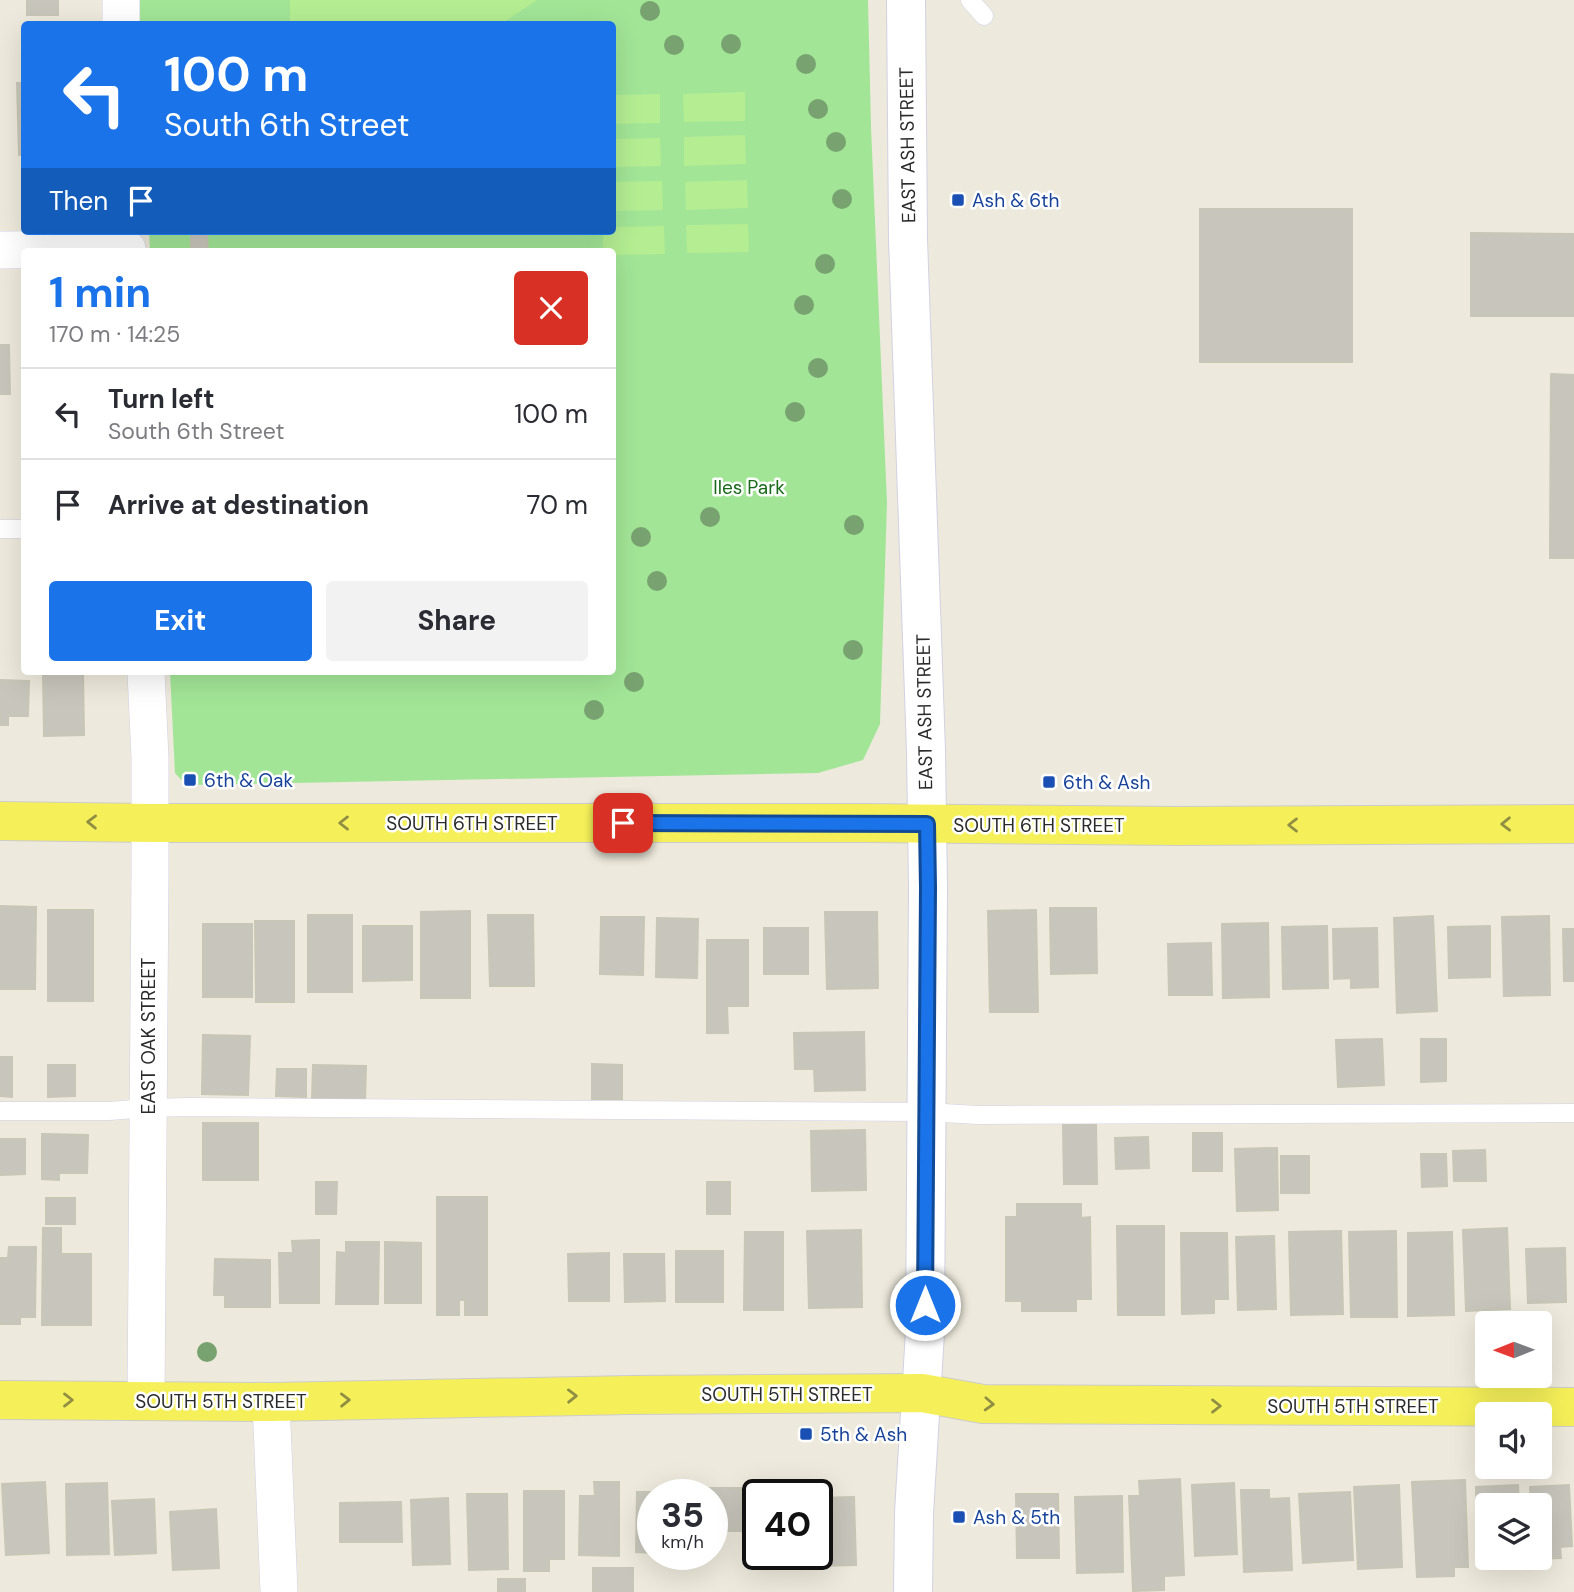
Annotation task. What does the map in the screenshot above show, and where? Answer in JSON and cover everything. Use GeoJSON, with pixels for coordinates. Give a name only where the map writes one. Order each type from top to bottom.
{"type":"FeatureCollection","features":[{"type":"Feature","properties":{"kind":"main road","name":"SOUTH 6TH STREET"},"geometry":{"type":"LineString","coordinates":[[0,821],[1191,826],[1574,824]]}},
{"type":"Feature","properties":{"kind":"main road","name":"SOUTH 5TH STREET"},"geometry":{"type":"LineString","coordinates":[[0,1400],[271,1402],[630,1395],[922,1394],[983,1404],[1574,1407]]}},
{"type":"Feature","properties":{"kind":"street"},"geometry":{"type":"LineString","coordinates":[[121,0],[121,21]]}},
{"type":"Feature","properties":{"kind":"street","name":"EAST ASH STREET"},"geometry":{"type":"LineString","coordinates":[[906,0],[908,239],[927,824],[925,1332],[915,1513],[914,1592]]}},
{"type":"Feature","properties":{"kind":"street"},"geometry":{"type":"LineString","coordinates":[[42,248],[127,244]]}},
{"type":"Feature","properties":{"kind":"street"},"geometry":{"type":"LineString","coordinates":[[0,250],[21,249]]}},
{"type":"Feature","properties":{"kind":"street","name":"EAST OAK STREET"},"geometry":{"type":"LineString","coordinates":[[146,675],[150,823],[146,1401]]}},
{"type":"Feature","properties":{"kind":"street"},"geometry":{"type":"LineString","coordinates":[[271,1402],[279,1592]]}},
{"type":"Feature","properties":{"kind":"lane"},"geometry":{"type":"LineString","coordinates":[[970,0],[984,16]]}},
{"type":"Feature","properties":{"kind":"lane"},"geometry":{"type":"LineString","coordinates":[[0,529],[21,529]]}},
{"type":"Feature","properties":{"kind":"lane"},"geometry":{"type":"LineString","coordinates":[[0,1111],[109,1111],[148,1108],[927,1112],[977,1115],[1574,1113]]}},
{"type":"Feature","properties":{"kind":"green space","name":"Iles Park"},"geometry":{"type":"Polygon","coordinates":[[[140,0],[868,0],[887,503],[880,724],[863,760],[818,773],[186,785],[175,773],[170,675],[616,675],[616,248],[150,248],[149,235],[616,235],[616,21],[140,21],[140,0]]]}},
{"type":"Feature","properties":{"kind":"green space"},"geometry":{"type":"Polygon","coordinates":[[[290,0],[537,0],[506,21],[290,21],[290,0]]]}},
{"type":"Feature","properties":{"kind":"green space"},"geometry":{"type":"Polygon","coordinates":[[[745,92],[745,121],[684,122],[683,94],[745,92]]]}},
{"type":"Feature","properties":{"kind":"green space"},"geometry":{"type":"Polygon","coordinates":[[[660,94],[660,123],[616,124],[616,95],[660,94]]]}},
{"type":"Feature","properties":{"kind":"green space"},"geometry":{"type":"Polygon","coordinates":[[[745,135],[746,164],[684,166],[684,137],[745,135]]]}},
{"type":"Feature","properties":{"kind":"green space"},"geometry":{"type":"Polygon","coordinates":[[[660,138],[661,166],[616,167],[616,139],[660,138]]]}},
{"type":"Feature","properties":{"kind":"green space"},"geometry":{"type":"Polygon","coordinates":[[[747,180],[748,208],[686,210],[685,182],[747,180]]]}},
{"type":"Feature","properties":{"kind":"green space"},"geometry":{"type":"Polygon","coordinates":[[[662,181],[663,210],[616,211],[616,182],[662,181]]]}},
{"type":"Feature","properties":{"kind":"green space"},"geometry":{"type":"Polygon","coordinates":[[[748,224],[749,252],[687,253],[686,225],[748,224]]]}},
{"type":"Feature","properties":{"kind":"green space"},"geometry":{"type":"Polygon","coordinates":[[[664,226],[665,254],[616,255],[616,248],[603,248],[603,235],[616,235],[616,227],[664,226]]]}},
{"type":"Feature","properties":{"kind":"building"},"geometry":{"type":"Polygon","coordinates":[[[27,0],[58,0],[58,15],[27,15],[27,0]]]}},
{"type":"Feature","properties":{"kind":"building"},"geometry":{"type":"Polygon","coordinates":[[[17,83],[21,83],[21,155],[17,83]]]}},
{"type":"Feature","properties":{"kind":"building"},"geometry":{"type":"Polygon","coordinates":[[[1200,209],[1352,209],[1352,362],[1200,362],[1200,209]]]}},
{"type":"Feature","properties":{"kind":"building"},"geometry":{"type":"Polygon","coordinates":[[[1471,233],[1574,234],[1574,316],[1471,316],[1471,233]]]}},
{"type":"Feature","properties":{"kind":"building"},"geometry":{"type":"Polygon","coordinates":[[[191,235],[207,235],[208,248],[191,248],[191,235]]]}},
{"type":"Feature","properties":{"kind":"building"},"geometry":{"type":"Polygon","coordinates":[[[0,345],[9,345],[10,394],[0,394],[0,345]]]}},
{"type":"Feature","properties":{"kind":"building"},"geometry":{"type":"Polygon","coordinates":[[[1551,374],[1574,375],[1574,558],[1550,558],[1551,374]]]}},
{"type":"Feature","properties":{"kind":"building"},"geometry":{"type":"Polygon","coordinates":[[[43,675],[83,675],[84,735],[44,736],[43,675]]]}},
{"type":"Feature","properties":{"kind":"building"},"geometry":{"type":"Polygon","coordinates":[[[0,680],[29,681],[28,716],[8,716],[8,725],[0,725],[0,680]]]}},
{"type":"Feature","properties":{"kind":"building"},"geometry":{"type":"Polygon","coordinates":[[[0,906],[36,907],[35,989],[0,989],[0,906]]]}},
{"type":"Feature","properties":{"kind":"building"},"geometry":{"type":"Polygon","coordinates":[[[1050,908],[1096,908],[1097,973],[1051,974],[1050,908]]]}},
{"type":"Feature","properties":{"kind":"building"},"geometry":{"type":"Polygon","coordinates":[[[48,910],[93,910],[93,1001],[48,1001],[48,910]]]}},
{"type":"Feature","properties":{"kind":"building"},"geometry":{"type":"Polygon","coordinates":[[[1036,910],[1038,1012],[990,1012],[988,911],[1036,910]]]}},
{"type":"Feature","properties":{"kind":"building"},"geometry":{"type":"Polygon","coordinates":[[[470,911],[470,998],[421,998],[421,912],[470,911]]]}},
{"type":"Feature","properties":{"kind":"building"},"geometry":{"type":"Polygon","coordinates":[[[825,912],[877,912],[878,988],[827,989],[825,912]]]}},
{"type":"Feature","properties":{"kind":"building"},"geometry":{"type":"Polygon","coordinates":[[[308,915],[352,915],[352,992],[308,992],[308,915]]]}},
{"type":"Feature","properties":{"kind":"building"},"geometry":{"type":"Polygon","coordinates":[[[488,915],[533,915],[534,986],[490,986],[488,915]]]}},
{"type":"Feature","properties":{"kind":"building"},"geometry":{"type":"Polygon","coordinates":[[[1433,916],[1437,1011],[1397,1013],[1394,918],[1433,916]]]}},
{"type":"Feature","properties":{"kind":"building"},"geometry":{"type":"Polygon","coordinates":[[[1549,916],[1550,995],[1504,996],[1502,917],[1549,916]]]}},
{"type":"Feature","properties":{"kind":"building"},"geometry":{"type":"Polygon","coordinates":[[[601,917],[644,917],[643,975],[600,974],[601,917]]]}},
{"type":"Feature","properties":{"kind":"building"},"geometry":{"type":"Polygon","coordinates":[[[657,918],[698,919],[697,978],[656,977],[657,918]]]}},
{"type":"Feature","properties":{"kind":"building"},"geometry":{"type":"Polygon","coordinates":[[[255,921],[294,921],[294,1002],[256,1002],[255,921]]]}},
{"type":"Feature","properties":{"kind":"building"},"geometry":{"type":"Polygon","coordinates":[[[1268,923],[1269,997],[1223,998],[1222,924],[1268,923]]]}},
{"type":"Feature","properties":{"kind":"building"},"geometry":{"type":"Polygon","coordinates":[[[203,924],[252,924],[252,997],[203,997],[203,924]]]}},
{"type":"Feature","properties":{"kind":"building"},"geometry":{"type":"Polygon","coordinates":[[[363,926],[412,926],[412,980],[363,981],[363,926]]]}},
{"type":"Feature","properties":{"kind":"building"},"geometry":{"type":"Polygon","coordinates":[[[1327,926],[1328,988],[1283,989],[1282,927],[1327,926]]]}},
{"type":"Feature","properties":{"kind":"building"},"geometry":{"type":"Polygon","coordinates":[[[1490,926],[1490,977],[1449,978],[1448,927],[1490,926]]]}},
{"type":"Feature","properties":{"kind":"building"},"geometry":{"type":"Polygon","coordinates":[[[764,928],[808,928],[808,974],[764,974],[764,928]]]}},
{"type":"Feature","properties":{"kind":"building"},"geometry":{"type":"Polygon","coordinates":[[[1377,928],[1378,987],[1351,988],[1351,978],[1334,979],[1333,929],[1377,928]]]}},
{"type":"Feature","properties":{"kind":"building"},"geometry":{"type":"Polygon","coordinates":[[[1563,929],[1574,929],[1574,981],[1564,981],[1563,929]]]}},
{"type":"Feature","properties":{"kind":"building"},"geometry":{"type":"Polygon","coordinates":[[[707,940],[748,940],[748,1006],[727,1006],[728,1033],[707,1033],[707,940]]]}},
{"type":"Feature","properties":{"kind":"building"},"geometry":{"type":"Polygon","coordinates":[[[1211,943],[1212,995],[1169,995],[1168,944],[1211,943]]]}},
{"type":"Feature","properties":{"kind":"building"},"geometry":{"type":"Polygon","coordinates":[[[864,1032],[865,1090],[815,1091],[814,1069],[795,1069],[794,1033],[864,1032]]]}},
{"type":"Feature","properties":{"kind":"building"},"geometry":{"type":"Polygon","coordinates":[[[203,1035],[250,1036],[248,1095],[202,1094],[203,1035]]]}},
{"type":"Feature","properties":{"kind":"building"},"geometry":{"type":"Polygon","coordinates":[[[1382,1039],[1384,1085],[1338,1087],[1336,1040],[1382,1039]]]}},
{"type":"Feature","properties":{"kind":"building"},"geometry":{"type":"Polygon","coordinates":[[[1421,1039],[1446,1039],[1446,1081],[1421,1082],[1421,1039]]]}},
{"type":"Feature","properties":{"kind":"building"},"geometry":{"type":"Polygon","coordinates":[[[0,1057],[12,1057],[12,1097],[0,1096],[0,1057]]]}},
{"type":"Feature","properties":{"kind":"building"},"geometry":{"type":"Polygon","coordinates":[[[592,1064],[622,1065],[622,1099],[592,1099],[592,1064]]]}},
{"type":"Feature","properties":{"kind":"building"},"geometry":{"type":"Polygon","coordinates":[[[48,1065],[75,1065],[75,1096],[48,1097],[48,1065]]]}},
{"type":"Feature","properties":{"kind":"building"},"geometry":{"type":"Polygon","coordinates":[[[313,1065],[366,1066],[365,1100],[312,1099],[313,1065]]]}},
{"type":"Feature","properties":{"kind":"building"},"geometry":{"type":"Polygon","coordinates":[[[277,1069],[306,1069],[306,1097],[276,1096],[277,1069]]]}},
{"type":"Feature","properties":{"kind":"building"},"geometry":{"type":"Polygon","coordinates":[[[203,1123],[258,1123],[258,1180],[203,1180],[203,1123]]]}},
{"type":"Feature","properties":{"kind":"building"},"geometry":{"type":"Polygon","coordinates":[[[1096,1124],[1097,1184],[1064,1184],[1063,1125],[1096,1124]]]}},
{"type":"Feature","properties":{"kind":"building"},"geometry":{"type":"Polygon","coordinates":[[[865,1130],[866,1190],[812,1191],[811,1131],[865,1130]]]}},
{"type":"Feature","properties":{"kind":"building"},"geometry":{"type":"Polygon","coordinates":[[[1193,1133],[1222,1133],[1222,1171],[1193,1171],[1193,1133]]]}},
{"type":"Feature","properties":{"kind":"building"},"geometry":{"type":"Polygon","coordinates":[[[42,1134],[88,1135],[87,1173],[59,1173],[59,1180],[42,1179],[42,1134]]]}},
{"type":"Feature","properties":{"kind":"building"},"geometry":{"type":"Polygon","coordinates":[[[1148,1137],[1149,1168],[1116,1169],[1115,1138],[1148,1137]]]}},
{"type":"Feature","properties":{"kind":"building"},"geometry":{"type":"Polygon","coordinates":[[[0,1139],[25,1139],[25,1174],[0,1175],[0,1139]]]}},
{"type":"Feature","properties":{"kind":"building"},"geometry":{"type":"Polygon","coordinates":[[[1277,1148],[1278,1210],[1237,1211],[1235,1149],[1277,1148]]]}},
{"type":"Feature","properties":{"kind":"building"},"geometry":{"type":"Polygon","coordinates":[[[1485,1150],[1486,1181],[1454,1181],[1453,1151],[1485,1150]]]}},
{"type":"Feature","properties":{"kind":"building"},"geometry":{"type":"Polygon","coordinates":[[[1421,1154],[1446,1154],[1447,1186],[1422,1187],[1421,1154]]]}},
{"type":"Feature","properties":{"kind":"building"},"geometry":{"type":"Polygon","coordinates":[[[1281,1156],[1309,1156],[1309,1193],[1281,1193],[1281,1156]]]}},
{"type":"Feature","properties":{"kind":"building"},"geometry":{"type":"Polygon","coordinates":[[[316,1182],[337,1182],[336,1214],[316,1214],[316,1182]]]}},
{"type":"Feature","properties":{"kind":"building"},"geometry":{"type":"Polygon","coordinates":[[[707,1182],[730,1182],[730,1214],[707,1214],[707,1182]]]}},
{"type":"Feature","properties":{"kind":"building"},"geometry":{"type":"Polygon","coordinates":[[[437,1197],[487,1197],[487,1315],[465,1315],[465,1300],[459,1300],[459,1315],[437,1315],[437,1197]]]}},
{"type":"Feature","properties":{"kind":"building"},"geometry":{"type":"Polygon","coordinates":[[[46,1198],[75,1198],[75,1224],[46,1224],[46,1198]]]}},
{"type":"Feature","properties":{"kind":"building"},"geometry":{"type":"Polygon","coordinates":[[[1017,1204],[1081,1204],[1081,1218],[1090,1217],[1091,1299],[1076,1299],[1076,1311],[1022,1311],[1022,1301],[1006,1301],[1006,1217],[1017,1217],[1017,1204]]]}},
{"type":"Feature","properties":{"kind":"building"},"geometry":{"type":"Polygon","coordinates":[[[1117,1226],[1164,1226],[1164,1315],[1118,1315],[1117,1226]]]}},
{"type":"Feature","properties":{"kind":"building"},"geometry":{"type":"Polygon","coordinates":[[[43,1228],[61,1228],[61,1254],[91,1254],[91,1325],[42,1325],[43,1228]]]}},
{"type":"Feature","properties":{"kind":"building"},"geometry":{"type":"Polygon","coordinates":[[[1507,1228],[1510,1309],[1466,1311],[1463,1230],[1507,1228]]]}},
{"type":"Feature","properties":{"kind":"building"},"geometry":{"type":"Polygon","coordinates":[[[861,1230],[862,1307],[809,1308],[807,1231],[861,1230]]]}},
{"type":"Feature","properties":{"kind":"building"},"geometry":{"type":"Polygon","coordinates":[[[1341,1231],[1343,1314],[1291,1315],[1289,1232],[1341,1231]]]}},
{"type":"Feature","properties":{"kind":"building"},"geometry":{"type":"Polygon","coordinates":[[[1396,1231],[1397,1317],[1351,1317],[1349,1232],[1396,1231]]]}},
{"type":"Feature","properties":{"kind":"building"},"geometry":{"type":"Polygon","coordinates":[[[745,1232],[783,1232],[783,1310],[744,1310],[745,1232]]]}},
{"type":"Feature","properties":{"kind":"building"},"geometry":{"type":"Polygon","coordinates":[[[1452,1232],[1454,1315],[1408,1316],[1408,1233],[1452,1232]]]}},
{"type":"Feature","properties":{"kind":"building"},"geometry":{"type":"Polygon","coordinates":[[[1181,1233],[1227,1233],[1228,1299],[1214,1299],[1214,1313],[1182,1314],[1181,1233]]]}},
{"type":"Feature","properties":{"kind":"building"},"geometry":{"type":"Polygon","coordinates":[[[1274,1236],[1276,1309],[1238,1310],[1236,1237],[1274,1236]]]}},
{"type":"Feature","properties":{"kind":"building"},"geometry":{"type":"Polygon","coordinates":[[[319,1240],[319,1303],[280,1303],[279,1253],[293,1253],[292,1241],[319,1240]]]}},
{"type":"Feature","properties":{"kind":"building"},"geometry":{"type":"Polygon","coordinates":[[[346,1242],[379,1242],[378,1304],[336,1304],[337,1252],[346,1253],[346,1242]]]}},
{"type":"Feature","properties":{"kind":"building"},"geometry":{"type":"Polygon","coordinates":[[[385,1242],[421,1243],[421,1303],[385,1303],[385,1242]]]}},
{"type":"Feature","properties":{"kind":"building"},"geometry":{"type":"Polygon","coordinates":[[[9,1247],[36,1247],[35,1317],[20,1317],[20,1324],[0,1324],[0,1258],[8,1258],[9,1247]]]}},
{"type":"Feature","properties":{"kind":"building"},"geometry":{"type":"Polygon","coordinates":[[[1565,1248],[1566,1302],[1528,1303],[1526,1249],[1565,1248]]]}},
{"type":"Feature","properties":{"kind":"building"},"geometry":{"type":"Polygon","coordinates":[[[676,1251],[723,1251],[723,1302],[676,1302],[676,1251]]]}},
{"type":"Feature","properties":{"kind":"building"},"geometry":{"type":"Polygon","coordinates":[[[609,1253],[609,1301],[569,1301],[568,1254],[609,1253]]]}},
{"type":"Feature","properties":{"kind":"building"},"geometry":{"type":"Polygon","coordinates":[[[624,1254],[664,1254],[665,1301],[625,1302],[624,1254]]]}},
{"type":"Feature","properties":{"kind":"building"},"geometry":{"type":"Polygon","coordinates":[[[215,1259],[270,1260],[270,1307],[225,1307],[225,1295],[214,1295],[215,1259]]]}},
{"type":"Feature","properties":{"kind":"building"},"geometry":{"type":"Polygon","coordinates":[[[1180,1479],[1184,1575],[1164,1576],[1164,1590],[1133,1591],[1129,1496],[1140,1496],[1139,1481],[1180,1479]]]}},
{"type":"Feature","properties":{"kind":"building"},"geometry":{"type":"Polygon","coordinates":[[[1465,1480],[1468,1567],[1454,1567],[1454,1576],[1417,1577],[1412,1482],[1465,1480]]]}},
{"type":"Feature","properties":{"kind":"building"},"geometry":{"type":"Polygon","coordinates":[[[45,1482],[49,1553],[6,1555],[2,1484],[45,1482]]]}},
{"type":"Feature","properties":{"kind":"building"},"geometry":{"type":"Polygon","coordinates":[[[594,1482],[619,1482],[619,1556],[579,1555],[580,1496],[595,1496],[594,1482]]]}},
{"type":"Feature","properties":{"kind":"building"},"geometry":{"type":"Polygon","coordinates":[[[107,1483],[109,1554],[67,1555],[66,1484],[107,1483]]]}},
{"type":"Feature","properties":{"kind":"building"},"geometry":{"type":"Polygon","coordinates":[[[1234,1483],[1237,1554],[1195,1556],[1192,1485],[1234,1483]]]}},
{"type":"Feature","properties":{"kind":"building"},"geometry":{"type":"Polygon","coordinates":[[[1399,1485],[1402,1567],[1358,1569],[1354,1487],[1399,1485]]]}},
{"type":"Feature","properties":{"kind":"building"},"geometry":{"type":"Polygon","coordinates":[[[1518,1485],[1518,1493],[1476,1493],[1476,1487],[1518,1485]]]}},
{"type":"Feature","properties":{"kind":"building"},"geometry":{"type":"Polygon","coordinates":[[[1569,1485],[1572,1546],[1560,1547],[1561,1558],[1552,1558],[1552,1493],[1530,1493],[1530,1487],[1569,1485]]]}},
{"type":"Feature","properties":{"kind":"building"},"geometry":{"type":"Polygon","coordinates":[[[728,1488],[741,1488],[742,1531],[728,1531],[728,1488]]]}},
{"type":"Feature","properties":{"kind":"building"},"geometry":{"type":"Polygon","coordinates":[[[1241,1490],[1269,1490],[1269,1499],[1289,1498],[1292,1570],[1244,1572],[1241,1490]]]}},
{"type":"Feature","properties":{"kind":"building"},"geometry":{"type":"Polygon","coordinates":[[[524,1491],[564,1491],[564,1559],[549,1559],[549,1571],[524,1571],[524,1491]]]}},
{"type":"Feature","properties":{"kind":"building"},"geometry":{"type":"Polygon","coordinates":[[[1350,1492],[1353,1560],[1303,1563],[1299,1494],[1350,1492]]]}},
{"type":"Feature","properties":{"kind":"building"},"geometry":{"type":"Polygon","coordinates":[[[467,1494],[507,1494],[508,1569],[469,1570],[467,1494]]]}},
{"type":"Feature","properties":{"kind":"building"},"geometry":{"type":"Polygon","coordinates":[[[1016,1494],[1058,1494],[1059,1558],[1017,1558],[1016,1494]]]}},
{"type":"Feature","properties":{"kind":"building"},"geometry":{"type":"Polygon","coordinates":[[[1122,1496],[1123,1572],[1077,1573],[1075,1497],[1122,1496]]]}},
{"type":"Feature","properties":{"kind":"building"},"geometry":{"type":"Polygon","coordinates":[[[854,1497],[856,1565],[833,1566],[833,1498],[854,1497]]]}},
{"type":"Feature","properties":{"kind":"building"},"geometry":{"type":"Polygon","coordinates":[[[448,1498],[450,1564],[413,1565],[411,1500],[448,1498]]]}},
{"type":"Feature","properties":{"kind":"building"},"geometry":{"type":"Polygon","coordinates":[[[154,1499],[156,1553],[115,1555],[112,1501],[154,1499]]]}},
{"type":"Feature","properties":{"kind":"building"},"geometry":{"type":"Polygon","coordinates":[[[401,1502],[402,1542],[340,1542],[340,1503],[401,1502]]]}},
{"type":"Feature","properties":{"kind":"building"},"geometry":{"type":"Polygon","coordinates":[[[216,1509],[219,1568],[173,1570],[170,1512],[216,1509]]]}},
{"type":"Feature","properties":{"kind":"building"},"geometry":{"type":"Polygon","coordinates":[[[593,1568],[633,1568],[633,1592],[593,1592],[593,1568]]]}},
{"type":"Feature","properties":{"kind":"building"},"geometry":{"type":"Polygon","coordinates":[[[498,1579],[525,1579],[525,1592],[498,1592],[498,1579]]]}},
{"type":"Feature","properties":{"kind":"place","name":"Ash & 6th"},"geometry":{"type":"Point","coordinates":[958,200]}},
{"type":"Feature","properties":{"kind":"place","name":"6th & Oak"},"geometry":{"type":"Point","coordinates":[190,780]}},
{"type":"Feature","properties":{"kind":"place","name":"6th & Ash"},"geometry":{"type":"Point","coordinates":[1049,782]}},
{"type":"Feature","properties":{"kind":"place","name":"5th & Ash"},"geometry":{"type":"Point","coordinates":[806,1434]}},
{"type":"Feature","properties":{"kind":"place","name":"Ash & 5th"},"geometry":{"type":"Point","coordinates":[959,1517]}},
{"type":"Feature","properties":{"kind":"route"},"geometry":{"type":"LineString","coordinates":[[623,823],[927,824],[925,1305]]}}]}
